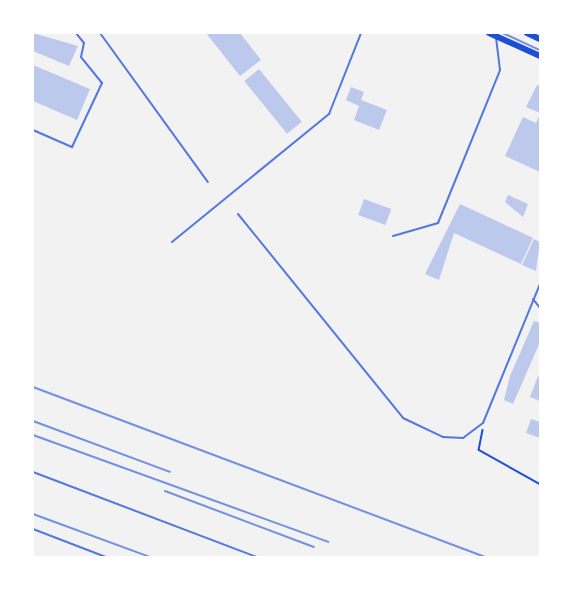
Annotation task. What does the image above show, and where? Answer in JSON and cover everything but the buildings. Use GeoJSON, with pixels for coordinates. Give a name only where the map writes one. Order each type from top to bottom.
{"type":"FeatureCollection","features":[{"type":"Feature","properties":{"kind":"main road"},"geometry":{"type":"LineString","coordinates":[[527,33],[540,39]]}},
{"type":"Feature","properties":{"kind":"main road"},"geometry":{"type":"LineString","coordinates":[[493,35],[540,56]]}},
{"type":"Feature","properties":{"kind":"lane"},"geometry":{"type":"LineString","coordinates":[[33,130],[72,147],[102,83],[81,57],[84,43],[76,33]]}},
{"type":"Feature","properties":{"kind":"lane"},"geometry":{"type":"LineString","coordinates":[[100,33],[208,182]]}},
{"type":"Feature","properties":{"kind":"lane"},"geometry":{"type":"LineString","coordinates":[[172,242],[329,114],[361,33]]}},
{"type":"Feature","properties":{"kind":"lane"},"geometry":{"type":"LineString","coordinates":[[393,236],[438,223],[500,70],[493,35]]}},
{"type":"Feature","properties":{"kind":"lane"},"geometry":{"type":"LineString","coordinates":[[238,214],[403,418],[456,439],[483,423],[540,284]]}},
{"type":"Feature","properties":{"kind":"lane"},"geometry":{"type":"LineString","coordinates":[[533,299],[540,308]]}},
{"type":"Feature","properties":{"kind":"lane"},"geometry":{"type":"LineString","coordinates":[[33,472],[257,557]]}},
{"type":"Feature","properties":{"kind":"lane"},"geometry":{"type":"LineString","coordinates":[[33,529],[106,557]]}},
{"type":"Feature","properties":{"kind":"path"},"geometry":{"type":"LineString","coordinates":[[483,423],[479,450],[540,484]]}},
{"type":"Feature","properties":{"kind":"tram line"},"geometry":{"type":"LineString","coordinates":[[503,33],[540,50]]}},
{"type":"Feature","properties":{"kind":"railway"},"geometry":{"type":"LineString","coordinates":[[33,387],[485,557]]}},
{"type":"Feature","properties":{"kind":"railway"},"geometry":{"type":"LineString","coordinates":[[33,421],[170,472]]}},
{"type":"Feature","properties":{"kind":"railway"},"geometry":{"type":"LineString","coordinates":[[33,435],[328,542]]}},
{"type":"Feature","properties":{"kind":"railway"},"geometry":{"type":"LineString","coordinates":[[165,491],[314,547]]}},
{"type":"Feature","properties":{"kind":"railway"},"geometry":{"type":"LineString","coordinates":[[33,514],[150,557]]}}]}
